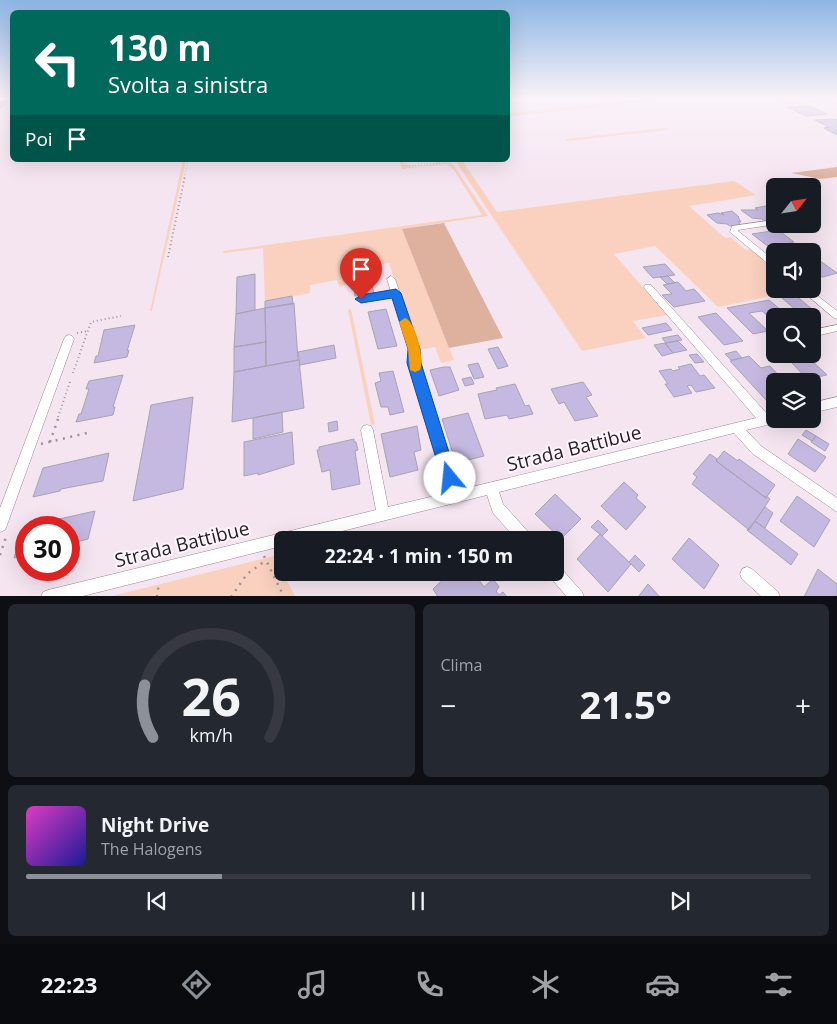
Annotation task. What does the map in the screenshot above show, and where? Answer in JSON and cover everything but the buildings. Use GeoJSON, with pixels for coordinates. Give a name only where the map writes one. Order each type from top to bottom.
{"type":"FeatureCollection","features":[{"type":"Feature","properties":{"kind":"street"},"geometry":{"type":"LineString","coordinates":[[766,223],[735,228],[734,232],[766,258]]}},
{"type":"Feature","properties":{"kind":"street"},"geometry":{"type":"LineString","coordinates":[[391,279],[414,349],[414,363],[456,497]]}},
{"type":"Feature","properties":{"kind":"street"},"geometry":{"type":"LineString","coordinates":[[648,287],[766,415]]}},
{"type":"Feature","properties":{"kind":"street"},"geometry":{"type":"LineString","coordinates":[[815,298],[837,316]]}},
{"type":"Feature","properties":{"kind":"street"},"geometry":{"type":"LineString","coordinates":[[821,332],[837,328]]}},
{"type":"Feature","properties":{"kind":"street"},"geometry":{"type":"LineString","coordinates":[[5,526],[69,339]]}},
{"type":"Feature","properties":{"kind":"street"},"geometry":{"type":"LineString","coordinates":[[821,406],[837,402]]}},
{"type":"Feature","properties":{"kind":"street","name":"Strada Battibue"},"geometry":{"type":"LineString","coordinates":[[48,596],[766,420]]}},
{"type":"Feature","properties":{"kind":"street"},"geometry":{"type":"LineString","coordinates":[[736,427],[752,446],[837,506]]}},
{"type":"Feature","properties":{"kind":"street"},"geometry":{"type":"LineString","coordinates":[[367,430],[383,514]]}},
{"type":"Feature","properties":{"kind":"street"},"geometry":{"type":"LineString","coordinates":[[491,488],[498,508],[518,531]]}},
{"type":"Feature","properties":{"kind":"street"},"geometry":{"type":"LineString","coordinates":[[746,574],[773,596]]}},
{"type":"Feature","properties":{"kind":"street"},"geometry":{"type":"LineString","coordinates":[[563,581],[577,596]]}},
{"type":"Feature","properties":{"kind":"lane"},"geometry":{"type":"LineString","coordinates":[[361,299],[396,293]]}},
{"type":"Feature","properties":{"kind":"path"},"geometry":{"type":"LineString","coordinates":[[168,257],[188,162]]}},
{"type":"Feature","properties":{"kind":"path"},"geometry":{"type":"LineString","coordinates":[[405,162],[411,166],[445,162]]}},
{"type":"Feature","properties":{"kind":"path"},"geometry":{"type":"LineString","coordinates":[[73,373],[90,322],[121,316]]}},
{"type":"Feature","properties":{"kind":"path"},"geometry":{"type":"LineString","coordinates":[[50,442],[70,382]]}},
{"type":"Feature","properties":{"kind":"path"},"geometry":{"type":"LineString","coordinates":[[38,444],[87,433]]}},
{"type":"Feature","properties":{"kind":"path"},"geometry":{"type":"LineString","coordinates":[[0,555],[5,526]]}},
{"type":"Feature","properties":{"kind":"path"},"geometry":{"type":"LineString","coordinates":[[260,544],[265,561],[284,596]]}},
{"type":"Feature","properties":{"kind":"path"},"geometry":{"type":"LineString","coordinates":[[231,596],[247,574],[265,561]]}},
{"type":"Feature","properties":{"kind":"shaded area"},"geometry":{"type":"Polygon","coordinates":[[[665,128],[668,130],[567,141],[565,139],[665,128]]]}},
{"type":"Feature","properties":{"kind":"shaded area"},"geometry":{"type":"Polygon","coordinates":[[[183,162],[186,162],[152,311],[150,311],[183,162]]]}},
{"type":"Feature","properties":{"kind":"shaded area"},"geometry":{"type":"Polygon","coordinates":[[[400,162],[415,167],[452,163],[488,216],[402,229],[454,360],[441,363],[435,347],[418,350],[389,263],[343,270],[346,285],[339,287],[337,280],[310,285],[310,293],[265,301],[263,248],[223,253],[223,251],[482,215],[454,170],[447,164],[402,169],[400,162]]]}},
{"type":"Feature","properties":{"kind":"shaded area"},"geometry":{"type":"Polygon","coordinates":[[[457,162],[463,162],[497,212],[734,181],[756,195],[689,206],[725,238],[730,237],[746,250],[751,249],[766,262],[766,297],[718,307],[655,246],[614,254],[667,315],[633,321],[646,338],[582,351],[457,162]]]}},
{"type":"Feature","properties":{"kind":"shaded area"},"geometry":{"type":"Polygon","coordinates":[[[837,167],[837,177],[821,179],[791,173],[837,167]]]}},
{"type":"Feature","properties":{"kind":"shaded area"},"geometry":{"type":"Polygon","coordinates":[[[444,223],[503,338],[449,348],[402,229],[444,223]]]}},
{"type":"Feature","properties":{"kind":"shaded area"},"geometry":{"type":"Polygon","coordinates":[[[351,309],[375,424],[371,425],[348,310],[351,309]]]}},
{"type":"Feature","properties":{"kind":"shaded area"},"geometry":{"type":"Polygon","coordinates":[[[274,556],[274,581],[287,581],[295,596],[112,596],[274,556]]]}},
{"type":"Feature","properties":{"kind":"slow traffic"},"geometry":{"type":"LineString","coordinates":[[405,322],[414,349],[415,366]]}},
{"type":"Feature","properties":{"kind":"route"},"geometry":{"type":"LineString","coordinates":[[361,299],[396,293],[414,349],[414,363],[450,478]]}}]}
